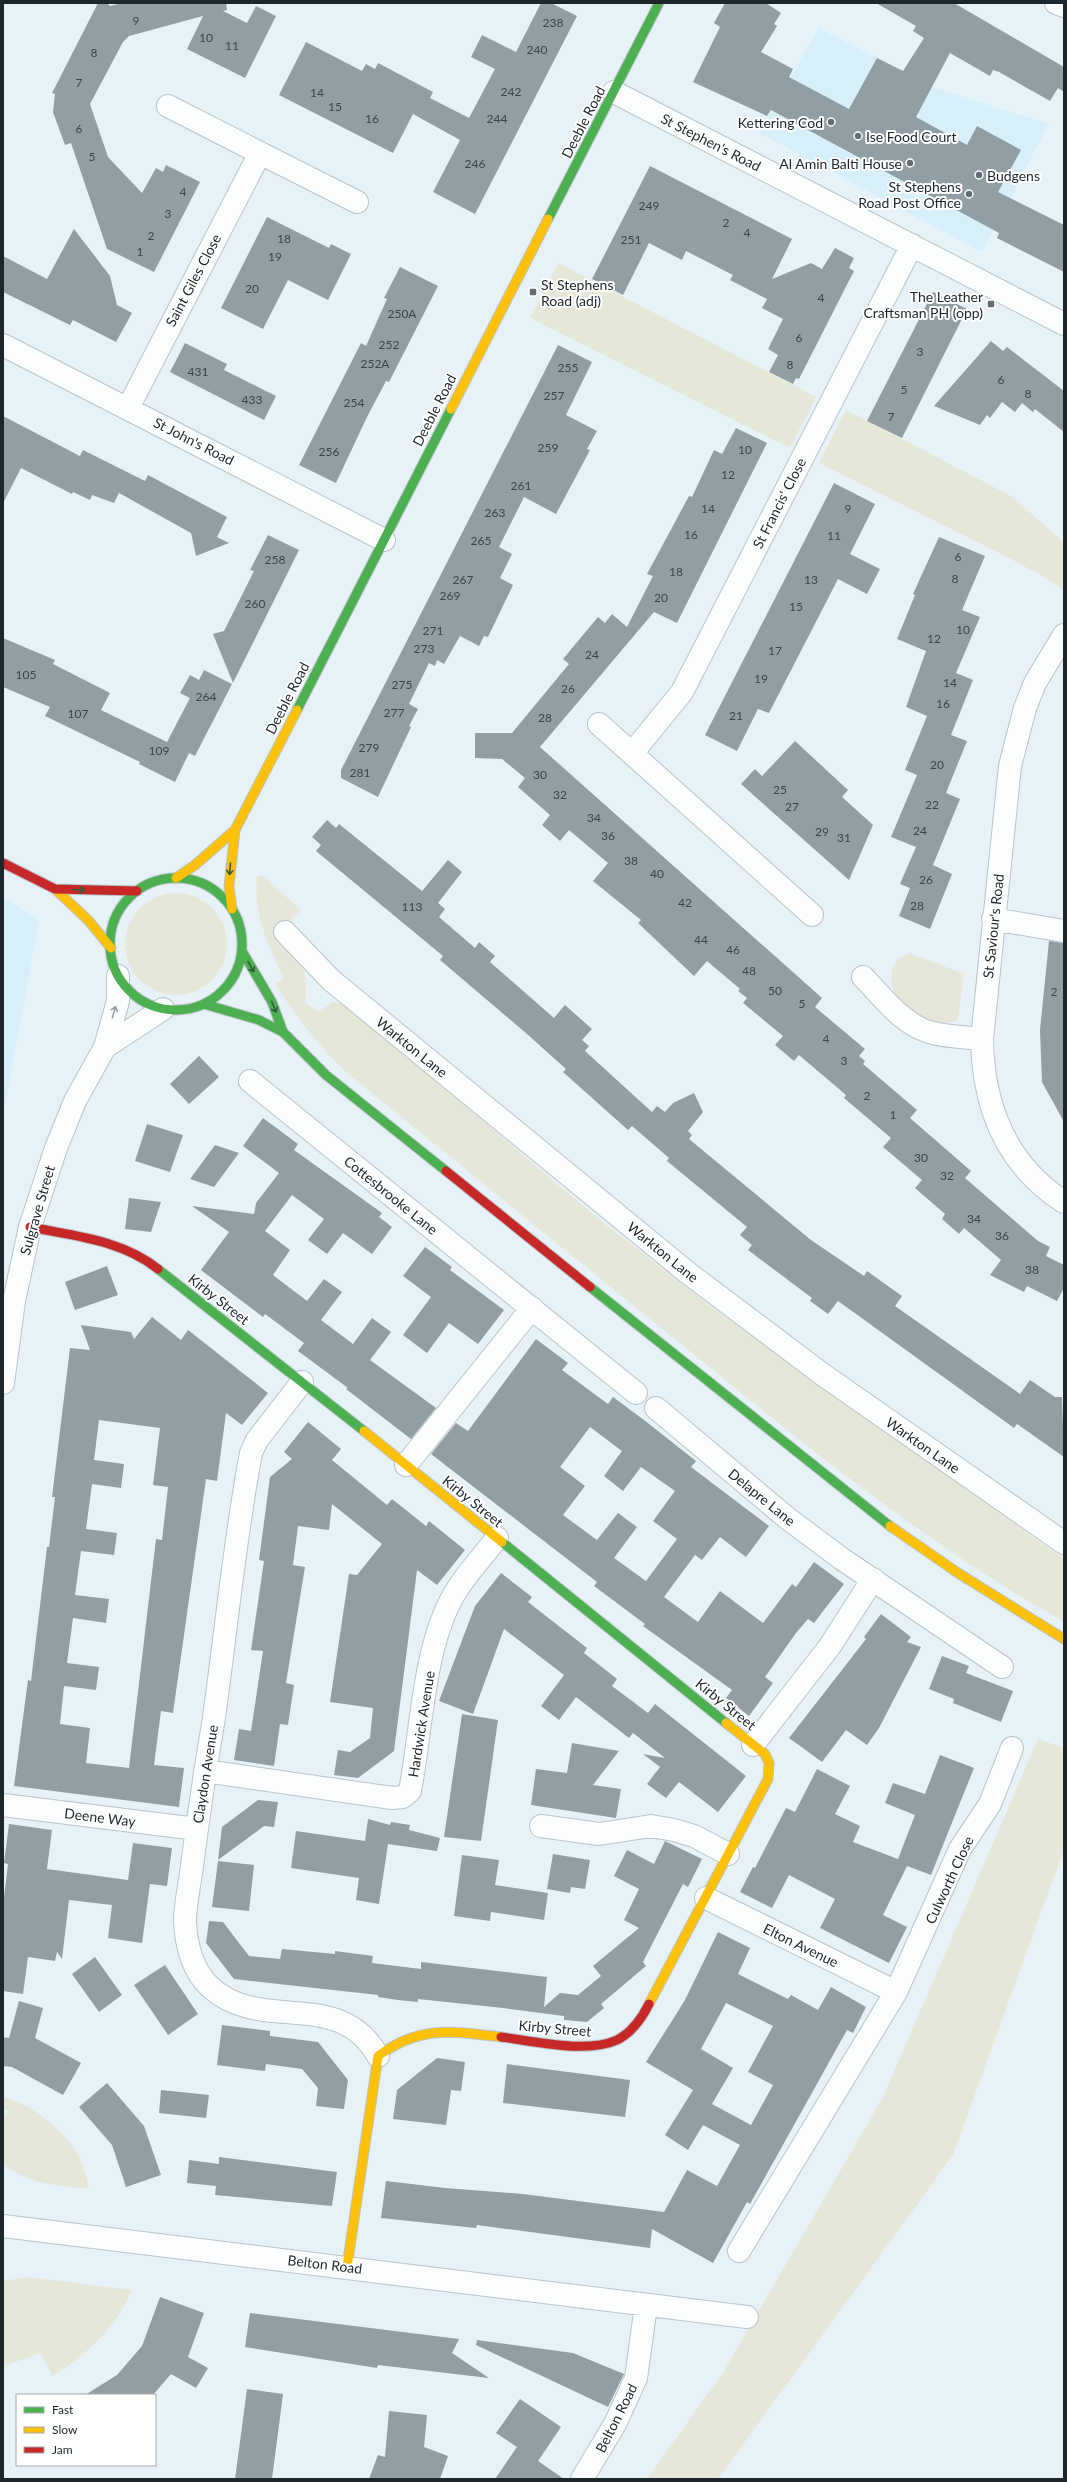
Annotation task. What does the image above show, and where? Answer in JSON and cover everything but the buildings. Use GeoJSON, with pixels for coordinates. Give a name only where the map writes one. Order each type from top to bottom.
{"type":"FeatureCollection","features":[{"type":"Feature","properties":{"kind":"street","name":"Deeble Road"},"geometry":{"type":"LineString","coordinates":[[232,909],[229,886],[235,830],[659,3]]}},
{"type":"Feature","properties":{"kind":"street"},"geometry":{"type":"LineString","coordinates":[[1056,3],[1064,6]]}},
{"type":"Feature","properties":{"kind":"street","name":"St Stephen's Road"},"geometry":{"type":"LineString","coordinates":[[614,92],[1064,324]]}},
{"type":"Feature","properties":{"kind":"street"},"geometry":{"type":"LineString","coordinates":[[168,106],[357,202]]}},
{"type":"Feature","properties":{"kind":"street","name":"Saint Giles Close"},"geometry":{"type":"LineString","coordinates":[[128,408],[260,153]]}},
{"type":"Feature","properties":{"kind":"street","name":"St Francis' Close"},"geometry":{"type":"LineString","coordinates":[[633,752],[682,692],[912,245]]}},
{"type":"Feature","properties":{"kind":"street","name":"St John's Road"},"geometry":{"type":"LineString","coordinates":[[3,345],[384,540]]}},
{"type":"Feature","properties":{"kind":"street","name":"St Saviour's Road"},"geometry":{"type":"LineString","coordinates":[[1064,635],[1035,683],[1025,708],[1010,766],[993,919],[982,1039],[982,1070],[988,1098],[1007,1144],[1021,1164],[1037,1181],[1064,1202]]}},
{"type":"Feature","properties":{"kind":"street"},"geometry":{"type":"LineString","coordinates":[[599,724],[633,752],[812,915]]}},
{"type":"Feature","properties":{"kind":"street","name":"Deeble Road"},"geometry":{"type":"LineString","coordinates":[[176,878],[235,830]]}},
{"type":"Feature","properties":{"kind":"street"},"geometry":{"type":"LineString","coordinates":[[3,864],[55,889],[88,920],[111,948]]}},
{"type":"Feature","properties":{"kind":"street"},"geometry":{"type":"LineString","coordinates":[[169,878],[190,879],[205,884],[226,901],[232,909],[240,925],[242,951],[240,964],[230,983],[215,998],[192,1009],[163,1009],[153,1007],[137,998],[118,976],[111,957],[110,936],[116,916],[129,897],[137,891],[146,885],[169,878]]}},
{"type":"Feature","properties":{"kind":"street"},"geometry":{"type":"LineString","coordinates":[[55,889],[137,891]]}},
{"type":"Feature","properties":{"kind":"street"},"geometry":{"type":"LineString","coordinates":[[993,919],[1064,931]]}},
{"type":"Feature","properties":{"kind":"street","name":"Warkton Lane"},"geometry":{"type":"LineString","coordinates":[[285,932],[331,980],[688,1273],[822,1374],[1064,1543]]}},
{"type":"Feature","properties":{"kind":"street"},"geometry":{"type":"LineString","coordinates":[[242,951],[272,1002],[283,1032]]}},
{"type":"Feature","properties":{"kind":"street","name":"Sulgrave Street"},"geometry":{"type":"LineString","coordinates":[[3,1384],[14,1301],[30,1227],[56,1148],[72,1108],[91,1070],[105,1048],[118,1001],[118,976]]}},
{"type":"Feature","properties":{"kind":"street"},"geometry":{"type":"LineString","coordinates":[[863,977],[909,1022],[921,1029],[932,1033],[982,1039]]}},
{"type":"Feature","properties":{"kind":"street"},"geometry":{"type":"LineString","coordinates":[[204,1004],[259,1020],[283,1032],[326,1074],[876,1516],[958,1572],[1064,1639]]}},
{"type":"Feature","properties":{"kind":"street","name":"Sulgrave Street"},"geometry":{"type":"LineString","coordinates":[[105,1048],[145,1018],[163,1009]]}},
{"type":"Feature","properties":{"kind":"street","name":"Cottesbrooke Lane"},"geometry":{"type":"LineString","coordinates":[[250,1081],[636,1393]]}},
{"type":"Feature","properties":{"kind":"street","name":"Kirby Street"},"geometry":{"type":"LineString","coordinates":[[30,1227],[114,1245],[133,1252],[147,1260],[406,1465],[765,1754],[770,1770],[763,1790],[644,2014],[636,2025],[617,2040],[587,2047],[449,2031],[432,2031],[414,2035],[392,2046],[378,2056]]}},
{"type":"Feature","properties":{"kind":"street"},"geometry":{"type":"LineString","coordinates":[[406,1465],[532,1308]]}},
{"type":"Feature","properties":{"kind":"street","name":"Claydon Avenue"},"geometry":{"type":"LineString","coordinates":[[302,1382],[257,1440],[251,1453],[185,1920],[189,1950],[193,1961],[204,1979],[223,1997],[245,2007],[329,2017],[345,2022],[370,2042],[378,2056]]}},
{"type":"Feature","properties":{"kind":"street","name":"Delapre Lane"},"geometry":{"type":"LineString","coordinates":[[656,1408],[787,1518],[842,1559],[1002,1667]]}},
{"type":"Feature","properties":{"kind":"street","name":"Hardwick Avenue"},"geometry":{"type":"LineString","coordinates":[[206,1771],[392,1798],[403,1797],[410,1791],[429,1671],[441,1624],[457,1589],[497,1538]]}},
{"type":"Feature","properties":{"kind":"street"},"geometry":{"type":"LineString","coordinates":[[753,1745],[830,1646],[873,1579]]}},
{"type":"Feature","properties":{"kind":"street","name":"Culworth Close"},"geometry":{"type":"LineString","coordinates":[[738,2251],[896,1992],[960,1849],[990,1804],[1012,1748]]}},
{"type":"Feature","properties":{"kind":"street","name":"Deene Way"},"geometry":{"type":"LineString","coordinates":[[3,1804],[197,1829]]}},
{"type":"Feature","properties":{"kind":"street"},"geometry":{"type":"LineString","coordinates":[[541,1826],[599,1834],[651,1826],[674,1830],[694,1836],[728,1854]]}},
{"type":"Feature","properties":{"kind":"street","name":"Elton Avenue"},"geometry":{"type":"LineString","coordinates":[[706,1898],[896,1992]]}},
{"type":"Feature","properties":{"kind":"street"},"geometry":{"type":"LineString","coordinates":[[347,2267],[378,2056]]}},
{"type":"Feature","properties":{"kind":"street","name":"Belton Road"},"geometry":{"type":"LineString","coordinates":[[3,2226],[747,2317]]}},
{"type":"Feature","properties":{"kind":"street","name":"Belton Road"},"geometry":{"type":"LineString","coordinates":[[582,2479],[615,2424],[636,2378],[646,2305]]}},
{"type":"Feature","properties":{"kind":"shaded area"},"geometry":{"type":"Polygon","coordinates":[[[819,28],[932,87],[1049,124],[982,252],[759,133],[819,28]]]}},
{"type":"Feature","properties":{"kind":"shaded area"},"geometry":{"type":"Polygon","coordinates":[[[558,263],[816,397],[790,448],[530,318],[558,263]]]}},
{"type":"Feature","properties":{"kind":"shaded area"},"geometry":{"type":"Polygon","coordinates":[[[846,410],[1011,496],[1064,542],[1064,591],[1046,578],[1007,557],[819,463],[846,410]]]}},
{"type":"Feature","properties":{"kind":"shaded area"},"geometry":{"type":"Polygon","coordinates":[[[262,875],[301,910],[273,937],[295,959],[304,972],[306,980],[305,1003],[319,1012],[332,1002],[346,1005],[596,1217],[714,1309],[1064,1559],[1064,1622],[1012,1592],[914,1526],[820,1456],[345,1071],[325,1051],[307,1029],[275,984],[284,978],[267,941],[257,903],[257,876],[262,875]]]}},
{"type":"Feature","properties":{"kind":"shaded area"},"geometry":{"type":"Polygon","coordinates":[[[176,893],[196,897],[204,901],[212,908],[219,916],[223,924],[227,944],[223,964],[219,972],[212,980],[204,987],[196,991],[176,995],[156,991],[148,987],[140,980],[133,972],[129,964],[125,944],[129,924],[133,916],[140,908],[148,901],[156,897],[176,893]]]}},
{"type":"Feature","properties":{"kind":"shaded area"},"geometry":{"type":"Polygon","coordinates":[[[3,897],[39,920],[3,1116],[3,897]]]}},
{"type":"Feature","properties":{"kind":"shaded area"},"geometry":{"type":"Polygon","coordinates":[[[910,953],[964,974],[958,1020],[941,1024],[925,1020],[910,1012],[900,1000],[893,987],[892,973],[897,961],[910,953]]]}},
{"type":"Feature","properties":{"kind":"shaded area"},"geometry":{"type":"Polygon","coordinates":[[[1038,1739],[1064,1748],[1064,1849],[953,2155],[718,2479],[647,2479],[724,2371],[883,2097],[1038,1739]]]}},
{"type":"Feature","properties":{"kind":"shaded area"},"geometry":{"type":"Polygon","coordinates":[[[3,2097],[23,2104],[33,2110],[63,2134],[76,2151],[84,2169],[89,2189],[43,2183],[23,2176],[3,2164],[3,2117],[10,2111],[3,2109],[3,2097]]]}},
{"type":"Feature","properties":{"kind":"shaded area"},"geometry":{"type":"Polygon","coordinates":[[[28,2277],[132,2290],[118,2316],[99,2339],[77,2359],[52,2376],[41,2353],[3,2366],[3,2281],[28,2277]]]}},
{"type":"Feature","properties":{"kind":"traffic: fast"},"geometry":{"type":"LineString","coordinates":[[548,219],[659,3]]}},
{"type":"Feature","properties":{"kind":"traffic: fast"},"geometry":{"type":"LineString","coordinates":[[297,710],[451,409]]}},
{"type":"Feature","properties":{"kind":"traffic: fast"},"geometry":{"type":"LineString","coordinates":[[182,878],[201,883],[213,889],[223,897],[231,907],[237,919],[241,931],[242,944],[241,957],[237,969],[231,981],[223,991],[213,999],[201,1005],[189,1009],[170,1010],[151,1005],[139,999],[129,991],[121,981],[115,969],[111,957],[110,938],[115,919],[121,907],[129,897],[139,889],[151,883],[163,879],[182,878]]}},
{"type":"Feature","properties":{"kind":"traffic: fast"},"geometry":{"type":"LineString","coordinates":[[242,951],[272,1002],[283,1032]]}},
{"type":"Feature","properties":{"kind":"traffic: fast"},"geometry":{"type":"LineString","coordinates":[[204,1004],[259,1020],[283,1032],[326,1075],[446,1171]]}},
{"type":"Feature","properties":{"kind":"traffic: fast"},"geometry":{"type":"LineString","coordinates":[[158,1269],[364,1431]]}},
{"type":"Feature","properties":{"kind":"traffic: fast"},"geometry":{"type":"LineString","coordinates":[[590,1287],[890,1526]]}},
{"type":"Feature","properties":{"kind":"traffic: fast"},"geometry":{"type":"LineString","coordinates":[[502,1542],[726,1723]]}},
{"type":"Feature","properties":{"kind":"traffic: slow"},"geometry":{"type":"LineString","coordinates":[[451,409],[548,219]]}},
{"type":"Feature","properties":{"kind":"traffic: slow"},"geometry":{"type":"LineString","coordinates":[[232,909],[229,886],[235,830],[297,710]]}},
{"type":"Feature","properties":{"kind":"traffic: slow"},"geometry":{"type":"LineString","coordinates":[[176,878],[195,865],[235,830]]}},
{"type":"Feature","properties":{"kind":"traffic: slow"},"geometry":{"type":"LineString","coordinates":[[55,889],[88,920],[111,948]]}},
{"type":"Feature","properties":{"kind":"traffic: slow"},"geometry":{"type":"LineString","coordinates":[[364,1431],[502,1542]]}},
{"type":"Feature","properties":{"kind":"traffic: slow"},"geometry":{"type":"LineString","coordinates":[[890,1526],[958,1573],[1064,1639]]}},
{"type":"Feature","properties":{"kind":"traffic: slow"},"geometry":{"type":"LineString","coordinates":[[649,2004],[768,1779],[769,1763],[765,1754],[726,1723]]}},
{"type":"Feature","properties":{"kind":"traffic: slow"},"geometry":{"type":"LineString","coordinates":[[347,2267],[378,2056],[393,2046],[408,2039],[422,2035],[452,2032],[501,2037]]}},
{"type":"Feature","properties":{"kind":"traffic: jam"},"geometry":{"type":"LineString","coordinates":[[3,863],[55,889],[137,891]]}},
{"type":"Feature","properties":{"kind":"traffic: jam"},"geometry":{"type":"LineString","coordinates":[[446,1171],[590,1287]]}},
{"type":"Feature","properties":{"kind":"traffic: jam"},"geometry":{"type":"LineString","coordinates":[[30,1227],[97,1240],[113,1245],[129,1251],[158,1269]]}},
{"type":"Feature","properties":{"kind":"traffic: jam"},"geometry":{"type":"LineString","coordinates":[[501,2037],[560,2045],[590,2046],[604,2044],[617,2040],[627,2033],[643,2015],[649,2004]]}},
{"type":"Feature","properties":{"kind":"place","name":"Kettering Cod"},"geometry":{"type":"Point","coordinates":[831,122]}},
{"type":"Feature","properties":{"kind":"place","name":"Ise Food Court"},"geometry":{"type":"Point","coordinates":[858,136]}},
{"type":"Feature","properties":{"kind":"place","name":"Al Amin Balti House"},"geometry":{"type":"Point","coordinates":[910,163]}},
{"type":"Feature","properties":{"kind":"place","name":"Budgens"},"geometry":{"type":"Point","coordinates":[979,175]}},
{"type":"Feature","properties":{"kind":"place","name":"St Stephens Road Post Office"},"geometry":{"type":"Point","coordinates":[969,194]}},
{"type":"Feature","properties":{"kind":"place","name":"St Stephens Road (adj)"},"geometry":{"type":"Point","coordinates":[533,292]}},
{"type":"Feature","properties":{"kind":"place","name":"The Leather Craftsman PH (opp)"},"geometry":{"type":"Point","coordinates":[991,304]}}]}
